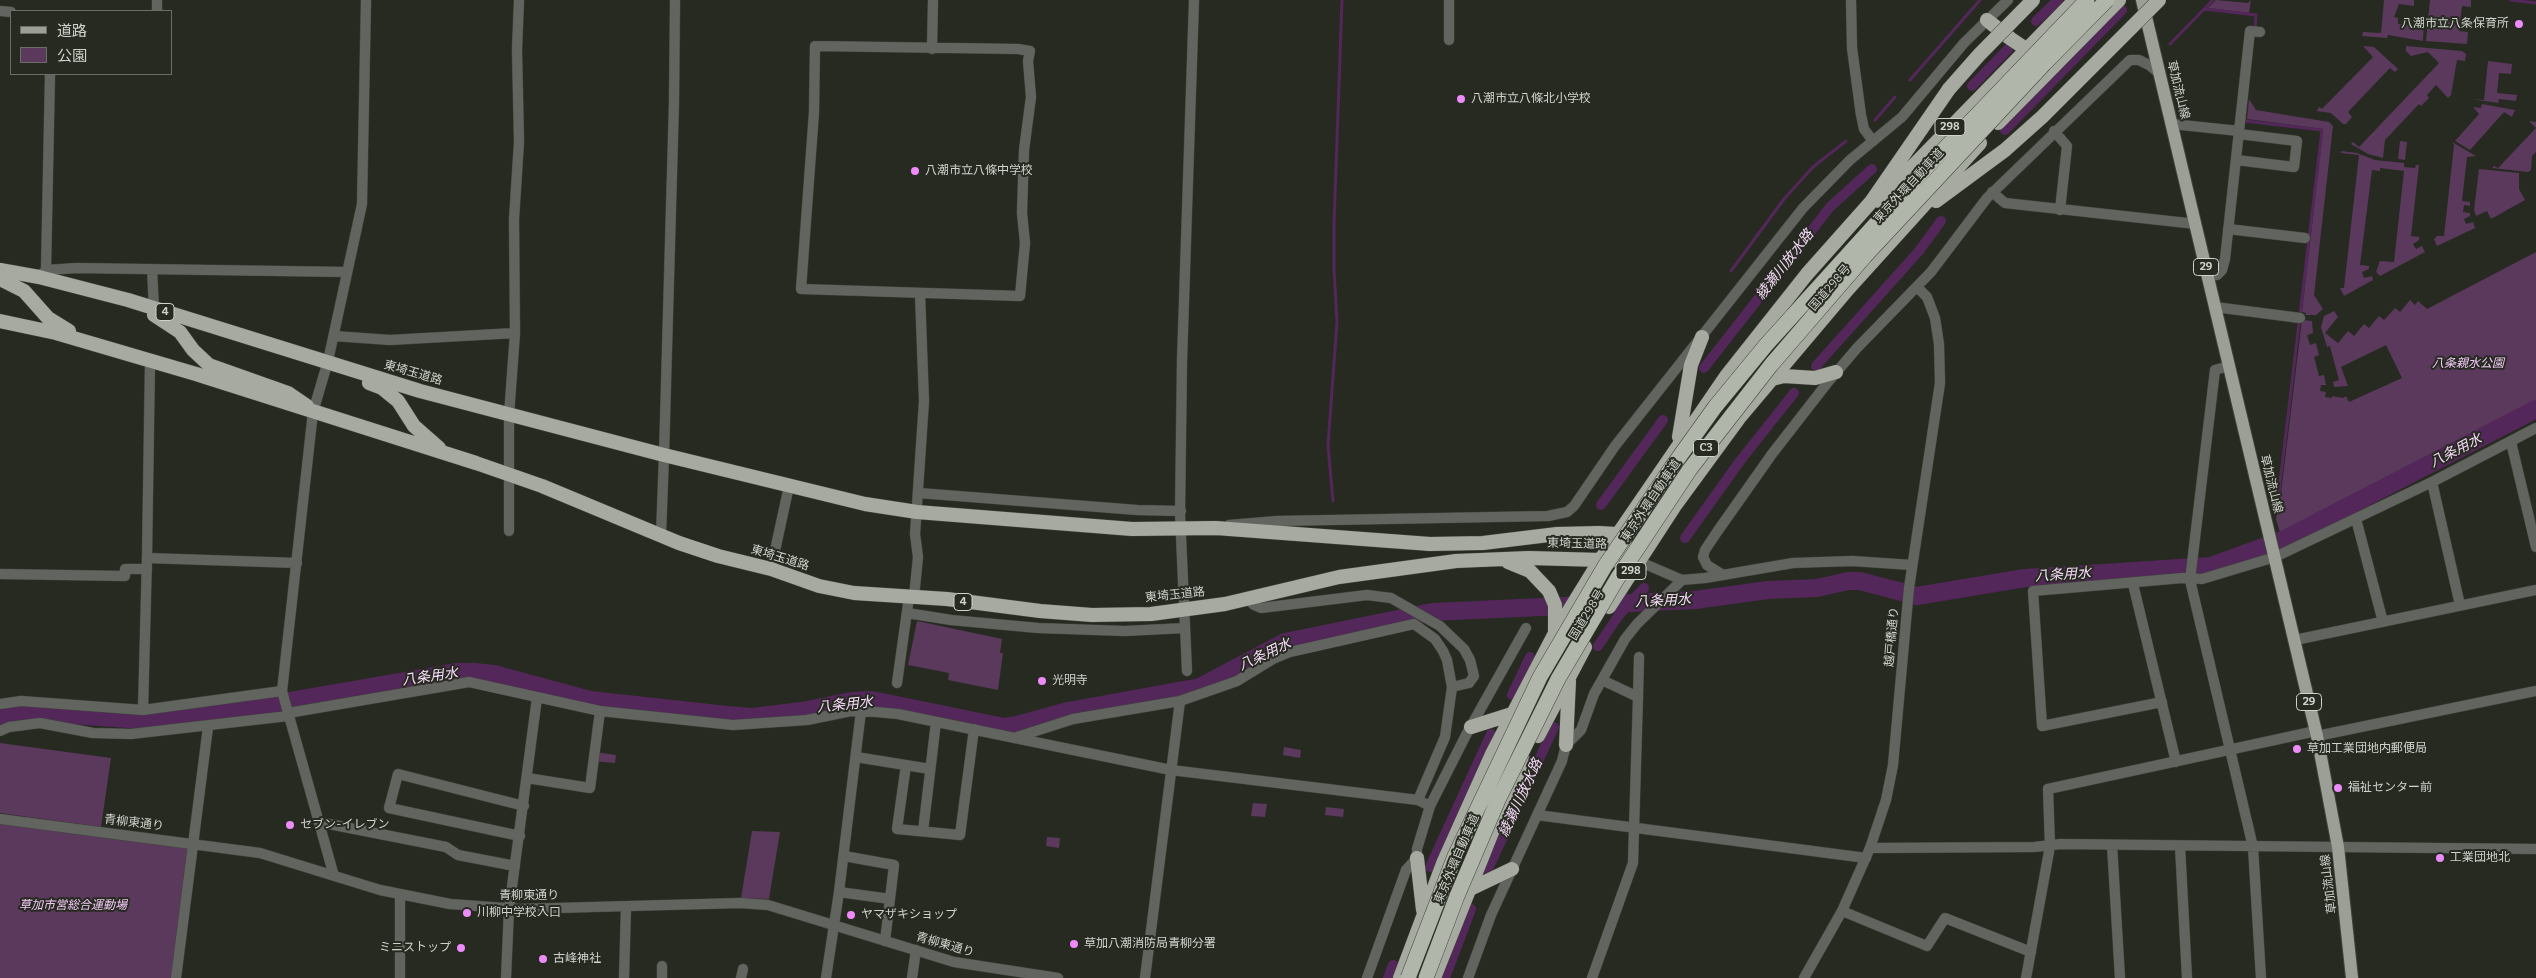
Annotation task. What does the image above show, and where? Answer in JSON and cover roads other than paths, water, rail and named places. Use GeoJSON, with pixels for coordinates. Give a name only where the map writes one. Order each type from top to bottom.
{"type":"FeatureCollection","features":[{"type":"Feature","properties":{"kind":"highway","name":"国道298号"},"geometry":{"type":"LineString","coordinates":[[1400,978],[1424,911],[1468,806],[1512,714],[1554,635],[1616,534],[1727,375],[1825,254],[1871,202],[1949,89],[1979,55],[2033,0]]}},
{"type":"Feature","properties":{"kind":"highway","name":"国道298号"},"geometry":{"type":"LineString","coordinates":[[1825,254],[1890,191],[2075,0]]}},
{"type":"Feature","properties":{"kind":"highway","name":"東京外環自動車道"},"geometry":{"type":"LineString","coordinates":[[1408,978],[1459,848],[1536,684],[1605,566],[1672,467],[1715,407],[1766,345],[1928,165],[2087,0]]}},
{"type":"Feature","properties":{"kind":"highway","name":"東京外環自動車道"},"geometry":{"type":"LineString","coordinates":[[1426,978],[1475,851],[1532,730],[1595,616],[1685,476],[1730,415],[1845,278],[2044,64],[2107,0]]}},
{"type":"Feature","properties":{"kind":"highway","name":"国道298号"},"geometry":{"type":"LineString","coordinates":[[1434,978],[1468,890],[1525,762],[1569,675],[1638,561],[1706,462],[1772,379],[1848,289],[1990,132],[2120,0]]}},
{"type":"Feature","properties":{"kind":"highway","name":"国道298号"},"geometry":{"type":"LineString","coordinates":[[1914,218],[2005,150],[2042,117],[2159,0]]}},
{"type":"Feature","properties":{"kind":"highway"},"geometry":{"type":"LineString","coordinates":[[1987,20],[2011,40],[2026,49]]}},
{"type":"Feature","properties":{"kind":"highway","name":"東埼玉道路"},"geometry":{"type":"LineString","coordinates":[[0,270],[43,273],[420,391],[664,455],[865,504],[917,512],[1132,529],[1216,528],[1430,544],[1483,543],[1579,532],[1616,534],[1638,561]]}},
{"type":"Feature","properties":{"kind":"highway","name":"4"},"geometry":{"type":"LineString","coordinates":[[0,279],[24,291],[56,325],[109,348]]}},
{"type":"Feature","properties":{"kind":"highway","name":"4"},"geometry":{"type":"LineString","coordinates":[[128,300],[173,325],[200,358],[209,365],[288,393],[299,398],[313,412]]}},
{"type":"Feature","properties":{"kind":"highway","name":"東埼玉道路"},"geometry":{"type":"LineString","coordinates":[[0,321],[56,333],[109,348],[509,474],[595,506],[661,535],[718,556],[771,569],[819,586],[854,593],[912,597],[1021,610],[1092,615],[1185,611],[1248,599],[1339,577],[1423,565],[1499,559],[1638,561]]}},
{"type":"Feature","properties":{"kind":"highway"},"geometry":{"type":"LineString","coordinates":[[1674,449],[1682,428],[1694,354],[1702,337]]}},
{"type":"Feature","properties":{"kind":"highway","name":"4"},"geometry":{"type":"LineString","coordinates":[[328,361],[340,372],[382,388],[390,393],[423,436],[446,454]]}},
{"type":"Feature","properties":{"kind":"highway"},"geometry":{"type":"LineString","coordinates":[[1772,379],[1784,376],[1815,378],[1836,372]]}},
{"type":"Feature","properties":{"kind":"highway"},"geometry":{"type":"LineString","coordinates":[[1499,559],[1522,567],[1542,582],[1555,605],[1554,635]]}},
{"type":"Feature","properties":{"kind":"highway"},"geometry":{"type":"LineString","coordinates":[[1566,745],[1569,675]]}},
{"type":"Feature","properties":{"kind":"highway"},"geometry":{"type":"LineString","coordinates":[[1471,727],[1512,714]]}},
{"type":"Feature","properties":{"kind":"highway"},"geometry":{"type":"LineString","coordinates":[[1417,858],[1424,911]]}},
{"type":"Feature","properties":{"kind":"highway"},"geometry":{"type":"LineString","coordinates":[[1468,890],[1512,868]]}},
{"type":"Feature","properties":{"kind":"main road","name":"草加流山線"},"geometry":{"type":"LineString","coordinates":[[2142,0],[2316,733],[2338,847],[2352,978]]}},
{"type":"Feature","properties":{"kind":"street"},"geometry":{"type":"LineString","coordinates":[[334,876],[282,694],[313,412],[334,336],[362,204],[366,0]]}},
{"type":"Feature","properties":{"kind":"street"},"geometry":{"type":"LineString","coordinates":[[509,531],[510,415],[514,333],[514,219],[518,142],[517,60],[519,0]]}},
{"type":"Feature","properties":{"kind":"street"},"geometry":{"type":"LineString","coordinates":[[661,535],[674,102],[675,0]]}},
{"type":"Feature","properties":{"kind":"street"},"geometry":{"type":"LineString","coordinates":[[932,49],[933,0]]}},
{"type":"Feature","properties":{"kind":"street"},"geometry":{"type":"LineString","coordinates":[[1188,671],[1180,529],[1182,341],[1194,0]]}},
{"type":"Feature","properties":{"kind":"street"},"geometry":{"type":"LineString","coordinates":[[1449,0],[1449,40]]}},
{"type":"Feature","properties":{"kind":"street"},"geometry":{"type":"LineString","coordinates":[[1851,0],[1852,48],[1861,115],[1864,128],[1873,141]]}},
{"type":"Feature","properties":{"kind":"street"},"geometry":{"type":"LineString","coordinates":[[1216,528],[1258,522],[1558,515],[1574,506],[1615,446],[1803,208],[1828,180],[1902,117],[1959,49],[2008,0]]}},
{"type":"Feature","properties":{"kind":"street"},"geometry":{"type":"LineString","coordinates":[[2208,276],[2217,275],[2222,270],[2250,31],[2260,32]]}},
{"type":"Feature","properties":{"kind":"street"},"geometry":{"type":"LineString","coordinates":[[815,46],[932,49],[1018,49],[1030,51],[1028,61],[1030,96],[1025,142],[1022,213],[1025,244],[1020,296],[801,289],[814,112],[815,46]]}},
{"type":"Feature","properties":{"kind":"street"},"geometry":{"type":"LineString","coordinates":[[1724,575],[1706,565],[1703,557],[1705,550],[1772,454],[1836,372],[1917,287],[1952,246],[1992,192],[2130,60],[2139,60],[2160,74]]}},
{"type":"Feature","properties":{"kind":"street"},"geometry":{"type":"LineString","coordinates":[[50,75],[43,273],[152,269],[347,272]]}},
{"type":"Feature","properties":{"kind":"street"},"geometry":{"type":"LineString","coordinates":[[2172,124],[2297,140],[2294,167],[2236,160]]}},
{"type":"Feature","properties":{"kind":"street"},"geometry":{"type":"LineString","coordinates":[[2054,131],[2067,146],[2060,210]]}},
{"type":"Feature","properties":{"kind":"street"},"geometry":{"type":"LineString","coordinates":[[1992,192],[2005,203],[2196,224]]}},
{"type":"Feature","properties":{"kind":"street"},"geometry":{"type":"LineString","coordinates":[[2228,229],[2305,238]]}},
{"type":"Feature","properties":{"kind":"street"},"geometry":{"type":"LineString","coordinates":[[152,269],[154,308]]}},
{"type":"Feature","properties":{"kind":"street","name":"越戸橋通り"},"geometry":{"type":"LineString","coordinates":[[1804,978],[1842,911],[1868,853],[1886,800],[1893,765],[1909,588],[1940,369],[1935,318],[1927,297],[1917,287]]}},
{"type":"Feature","properties":{"kind":"street"},"geometry":{"type":"LineString","coordinates":[[897,683],[907,613],[912,597],[918,557],[915,545],[924,401],[920,294]]}},
{"type":"Feature","properties":{"kind":"street"},"geometry":{"type":"LineString","coordinates":[[2215,307],[2300,318]]}},
{"type":"Feature","properties":{"kind":"street"},"geometry":{"type":"LineString","coordinates":[[334,336],[390,340],[514,333]]}},
{"type":"Feature","properties":{"kind":"street"},"geometry":{"type":"LineString","coordinates":[[143,710],[150,361]]}},
{"type":"Feature","properties":{"kind":"street"},"geometry":{"type":"LineString","coordinates":[[2229,366],[2215,370],[2190,580],[2253,847],[2260,978]]}},
{"type":"Feature","properties":{"kind":"street"},"geometry":{"type":"LineString","coordinates":[[2162,702],[2042,726],[2033,591],[2134,584],[2182,578],[2190,580],[2202,579],[2275,557],[2432,482],[2536,428]]}},
{"type":"Feature","properties":{"kind":"street"},"geometry":{"type":"LineString","coordinates":[[2511,442],[2536,547]]}},
{"type":"Feature","properties":{"kind":"street"},"geometry":{"type":"LineString","coordinates":[[2432,482],[2460,605]]}},
{"type":"Feature","properties":{"kind":"street"},"geometry":{"type":"LineString","coordinates":[[771,569],[789,486]]}},
{"type":"Feature","properties":{"kind":"street"},"geometry":{"type":"LineString","coordinates":[[919,493],[1136,510],[1181,511]]}},
{"type":"Feature","properties":{"kind":"street"},"geometry":{"type":"LineString","coordinates":[[2356,519],[2382,622]]}},
{"type":"Feature","properties":{"kind":"street"},"geometry":{"type":"LineString","coordinates":[[1638,561],[1682,580],[1793,563],[1880,561],[1912,565]]}},
{"type":"Feature","properties":{"kind":"street"},"geometry":{"type":"LineString","coordinates":[[0,574],[125,576],[125,569],[147,564],[297,563]]}},
{"type":"Feature","properties":{"kind":"street"},"geometry":{"type":"LineString","coordinates":[[1468,978],[1491,915],[1562,761],[1566,745],[1581,730],[1594,694],[1616,653],[1637,624],[1682,580]]}},
{"type":"Feature","properties":{"kind":"street"},"geometry":{"type":"LineString","coordinates":[[2134,584],[2176,762]]}},
{"type":"Feature","properties":{"kind":"street"},"geometry":{"type":"LineString","coordinates":[[2295,640],[2536,590]]}},
{"type":"Feature","properties":{"kind":"street"},"geometry":{"type":"LineString","coordinates":[[1248,599],[1254,605],[1261,608],[1367,595],[1391,598],[1440,626],[1464,649],[1470,660],[1474,676],[1469,683],[1452,687]]}},
{"type":"Feature","properties":{"kind":"street"},"geometry":{"type":"LineString","coordinates":[[907,613],[951,620],[1038,628],[1125,631],[1185,628]]}},
{"type":"Feature","properties":{"kind":"street"},"geometry":{"type":"LineString","coordinates":[[1016,738],[1073,719],[1180,701],[1237,680],[1273,659],[1290,652],[1414,624],[1435,639],[1443,651],[1448,660],[1452,687],[1446,737],[1418,800]]}},
{"type":"Feature","properties":{"kind":"street"},"geometry":{"type":"LineString","coordinates":[[1366,978],[1406,870],[1417,858],[1417,849],[1430,806],[1526,628]]}},
{"type":"Feature","properties":{"kind":"street"},"geometry":{"type":"LineString","coordinates":[[1592,978],[1633,863],[1639,657]]}},
{"type":"Feature","properties":{"kind":"street"},"geometry":{"type":"LineString","coordinates":[[1602,680],[1638,697]]}},
{"type":"Feature","properties":{"kind":"street"},"geometry":{"type":"LineString","coordinates":[[0,731],[9,727],[40,723],[93,733],[131,734],[208,727],[469,682],[600,711],[661,719],[748,726],[807,720],[851,711],[898,714],[1170,770],[1418,800],[1430,806]]}},
{"type":"Feature","properties":{"kind":"street"},"geometry":{"type":"LineString","coordinates":[[2026,978],[2050,846],[2048,789],[2231,749],[2536,691]]}},
{"type":"Feature","properties":{"kind":"street"},"geometry":{"type":"LineString","coordinates":[[0,704],[21,701],[143,710],[282,694]]}},
{"type":"Feature","properties":{"kind":"street"},"geometry":{"type":"LineString","coordinates":[[506,978],[509,909],[537,698]]}},
{"type":"Feature","properties":{"kind":"street"},"geometry":{"type":"LineString","coordinates":[[1145,978],[1180,701]]}},
{"type":"Feature","properties":{"kind":"street"},"geometry":{"type":"LineString","coordinates":[[527,778],[590,788],[600,711]]}},
{"type":"Feature","properties":{"kind":"street"},"geometry":{"type":"LineString","coordinates":[[826,978],[835,925],[861,711]]}},
{"type":"Feature","properties":{"kind":"street"},"geometry":{"type":"LineString","coordinates":[[923,831],[936,722]]}},
{"type":"Feature","properties":{"kind":"street"},"geometry":{"type":"LineString","coordinates":[[176,978],[208,727]]}},
{"type":"Feature","properties":{"kind":"street"},"geometry":{"type":"LineString","coordinates":[[906,765],[897,829],[960,835],[974,729]]}},
{"type":"Feature","properties":{"kind":"street"},"geometry":{"type":"LineString","coordinates":[[856,757],[930,769]]}},
{"type":"Feature","properties":{"kind":"street"},"geometry":{"type":"LineString","coordinates":[[520,836],[389,808],[398,774],[524,806]]}},
{"type":"Feature","properties":{"kind":"street"},"geometry":{"type":"LineString","coordinates":[[1537,815],[1633,829],[1868,853],[2112,845],[2536,849]]}},
{"type":"Feature","properties":{"kind":"street","name":"青柳東通り"},"geometry":{"type":"LineString","coordinates":[[0,819],[272,856],[400,895],[450,904],[509,909],[755,903],[781,908],[968,966],[1058,978]]}},
{"type":"Feature","properties":{"kind":"street"},"geometry":{"type":"LineString","coordinates":[[319,822],[446,847],[458,855],[515,866]]}},
{"type":"Feature","properties":{"kind":"street"},"geometry":{"type":"LineString","coordinates":[[2112,845],[2120,978]]}},
{"type":"Feature","properties":{"kind":"street"},"geometry":{"type":"LineString","coordinates":[[2180,846],[2187,978]]}},
{"type":"Feature","properties":{"kind":"street"},"geometry":{"type":"LineString","coordinates":[[844,856],[894,866],[885,941]]}},
{"type":"Feature","properties":{"kind":"street"},"geometry":{"type":"LineString","coordinates":[[839,892],[890,900]]}},
{"type":"Feature","properties":{"kind":"street"},"geometry":{"type":"LineString","coordinates":[[400,895],[400,978]]}},
{"type":"Feature","properties":{"kind":"street"},"geometry":{"type":"LineString","coordinates":[[624,978],[626,907]]}},
{"type":"Feature","properties":{"kind":"street"},"geometry":{"type":"LineString","coordinates":[[1842,911],[1927,946],[1945,918],[2031,952]]}},
{"type":"Feature","properties":{"kind":"street"},"geometry":{"type":"LineString","coordinates":[[912,978],[916,950]]}},
{"type":"Feature","properties":{"kind":"street"},"geometry":{"type":"LineString","coordinates":[[662,966],[662,978]]}},
{"type":"Feature","properties":{"kind":"waterway"},"geometry":{"type":"LineString","coordinates":[[1333,501],[1328,445],[1337,322],[1334,224],[1342,0]]}},
{"type":"Feature","properties":{"kind":"waterway"},"geometry":{"type":"LineString","coordinates":[[1910,80],[1980,0]]}},
{"type":"Feature","properties":{"kind":"waterway","name":"綾瀬川放水路"},"geometry":{"type":"LineString","coordinates":[[2036,21],[2058,0]]}},
{"type":"Feature","properties":{"kind":"waterway"},"geometry":{"type":"LineString","coordinates":[[2170,44],[2213,0]]}},
{"type":"Feature","properties":{"kind":"waterway"},"geometry":{"type":"LineString","coordinates":[[2511,0],[2536,3]]}},
{"type":"Feature","properties":{"kind":"waterway"},"geometry":{"type":"LineString","coordinates":[[2204,9],[2256,15],[2255,29]]}},
{"type":"Feature","properties":{"kind":"waterway","name":"綾瀬川放水路"},"geometry":{"type":"LineString","coordinates":[[2005,130],[2122,10]]}},
{"type":"Feature","properties":{"kind":"waterway","name":"綾瀬川放水路"},"geometry":{"type":"LineString","coordinates":[[1972,86],[2008,49]]}},
{"type":"Feature","properties":{"kind":"waterway"},"geometry":{"type":"LineString","coordinates":[[1875,120],[1895,97]]}},
{"type":"Feature","properties":{"kind":"waterway"},"geometry":{"type":"LineString","coordinates":[[2245,118],[2245,121],[2322,130],[2277,508]]}},
{"type":"Feature","properties":{"kind":"waterway"},"geometry":{"type":"LineString","coordinates":[[1731,271],[1784,199],[1813,167],[1846,141]]}},
{"type":"Feature","properties":{"kind":"waterway","name":"綾瀬川放水路"},"geometry":{"type":"LineString","coordinates":[[1704,368],[1830,207],[1872,169]]}},
{"type":"Feature","properties":{"kind":"waterway","name":"綾瀬川放水路"},"geometry":{"type":"LineString","coordinates":[[1816,366],[1919,251],[1941,221]]}},
{"type":"Feature","properties":{"kind":"waterway","name":"綾瀬川放水路"},"geometry":{"type":"LineString","coordinates":[[1685,538],[1740,461],[1794,393]]}},
{"type":"Feature","properties":{"kind":"waterway","name":"八条用水"},"geometry":{"type":"LineString","coordinates":[[0,719],[29,712],[157,721],[272,704],[456,672],[475,672],[494,674],[590,700],[727,715],[752,717],[802,711],[851,701],[872,700],[1004,727],[1068,711],[1200,687],[1285,642],[1432,612],[1695,600],[1768,590],[1817,588],[1848,581],[1860,581],[1917,596],[2025,578],[2211,566],[2285,539],[2536,409]]}},
{"type":"Feature","properties":{"kind":"waterway","name":"綾瀬川放水路"},"geometry":{"type":"LineString","coordinates":[[1601,505],[1663,420]]}},
{"type":"Feature","properties":{"kind":"waterway","name":"綾瀬川放水路"},"geometry":{"type":"LineString","coordinates":[[1598,646],[1619,615],[1644,588]]}},
{"type":"Feature","properties":{"kind":"waterway","name":"綾瀬川放水路"},"geometry":{"type":"LineString","coordinates":[[1512,695],[1530,657]]}},
{"type":"Feature","properties":{"kind":"waterway","name":"綾瀬川放水路"},"geometry":{"type":"LineString","coordinates":[[1488,869],[1554,727]]}},
{"type":"Feature","properties":{"kind":"waterway","name":"綾瀬川放水路"},"geometry":{"type":"LineString","coordinates":[[1430,867],[1491,734]]}},
{"type":"Feature","properties":{"kind":"waterway","name":"綾瀬川放水路"},"geometry":{"type":"LineString","coordinates":[[1445,978],[1471,909]]}},
{"type":"Feature","properties":{"kind":"waterway","name":"綾瀬川放水路"},"geometry":{"type":"LineString","coordinates":[[1388,978],[1393,965]]}},
{"type":"Feature","properties":{"kind":"place","name":"八潮市立八条保育所"},"geometry":{"type":"Point","coordinates":[2519,24]}},
{"type":"Feature","properties":{"kind":"place","name":"八潮市立八條北小学校"},"geometry":{"type":"Point","coordinates":[1461,99]}},
{"type":"Feature","properties":{"kind":"place","name":"八潮市立八條中学校"},"geometry":{"type":"Point","coordinates":[915,171]}},
{"type":"Feature","properties":{"kind":"place","name":"光明寺"},"geometry":{"type":"Point","coordinates":[1042,681]}},
{"type":"Feature","properties":{"kind":"place","name":"草加工業団地内郵便局"},"geometry":{"type":"Point","coordinates":[2297,749]}},
{"type":"Feature","properties":{"kind":"place","name":"福祉センター前"},"geometry":{"type":"Point","coordinates":[2338,788]}},
{"type":"Feature","properties":{"kind":"place","name":"セブン-イレブン"},"geometry":{"type":"Point","coordinates":[290,825]}},
{"type":"Feature","properties":{"kind":"place","name":"工業団地北"},"geometry":{"type":"Point","coordinates":[2440,858]}},
{"type":"Feature","properties":{"kind":"place","name":"川柳中学校入口"},"geometry":{"type":"Point","coordinates":[467,913]}},
{"type":"Feature","properties":{"kind":"place","name":"ヤマザキショップ"},"geometry":{"type":"Point","coordinates":[851,915]}},
{"type":"Feature","properties":{"kind":"place","name":"草加八潮消防局青柳分署"},"geometry":{"type":"Point","coordinates":[1074,944]}},
{"type":"Feature","properties":{"kind":"place","name":"ミニストップ"},"geometry":{"type":"Point","coordinates":[461,948]}},
{"type":"Feature","properties":{"kind":"place","name":"古峰神社"},"geometry":{"type":"Point","coordinates":[543,959]}},
{"type":"Feature","properties":{"kind":"park label","name":"八条親水公園"},"geometry":{"type":"Point","coordinates":[2468,364]}},
{"type":"Feature","properties":{"kind":"park label","name":"草加市営総合運動場"},"geometry":{"type":"Point","coordinates":[73,906]}}]}
